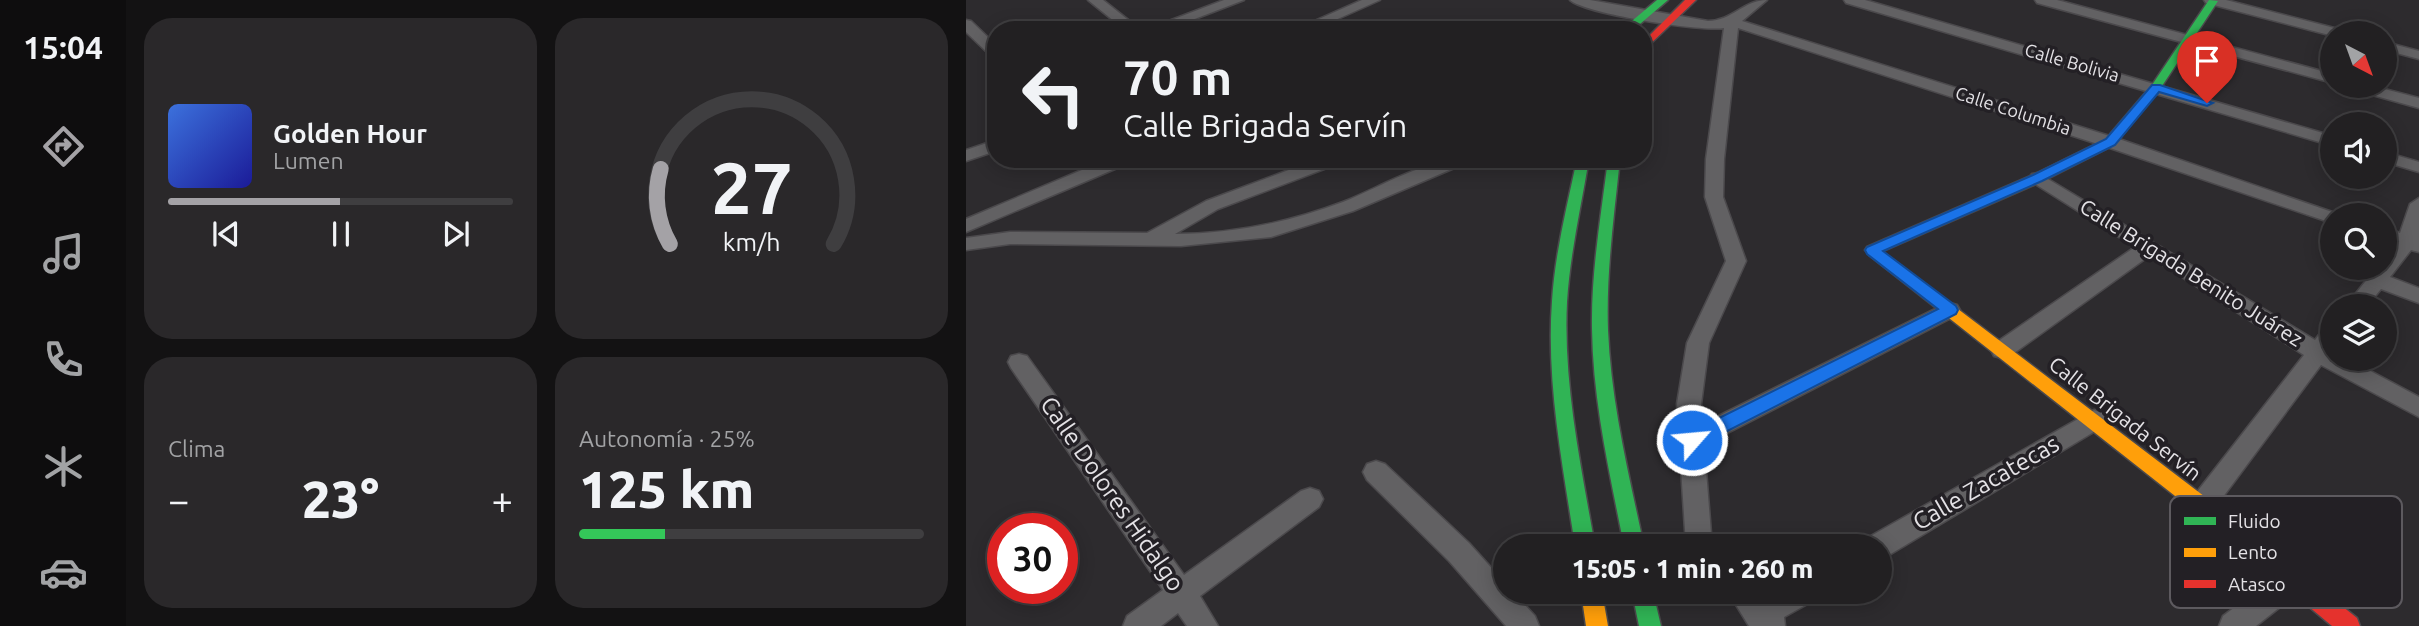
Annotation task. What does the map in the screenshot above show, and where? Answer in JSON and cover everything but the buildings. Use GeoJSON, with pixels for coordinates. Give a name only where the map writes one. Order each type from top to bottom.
{"type":"FeatureCollection","features":[{"type":"Feature","properties":{"kind":"street"},"geometry":{"type":"LineString","coordinates":[[1095,0],[1122,21]]}},
{"type":"Feature","properties":{"kind":"street"},"geometry":{"type":"LineString","coordinates":[[1178,21],[1237,0]]}},
{"type":"Feature","properties":{"kind":"street"},"geometry":{"type":"LineString","coordinates":[[1323,21],[1373,0]]}},
{"type":"Feature","properties":{"kind":"street"},"geometry":{"type":"LineString","coordinates":[[1577,0],[1671,20],[1717,26],[1732,22],[1760,0]]}},
{"type":"Feature","properties":{"kind":"street"},"geometry":{"type":"LineString","coordinates":[[1636,21],[1663,0]]}},
{"type":"Feature","properties":{"kind":"street"},"geometry":{"type":"LineString","coordinates":[[1652,39],[1691,0]]}},
{"type":"Feature","properties":{"kind":"street","name":"Calle Bolivia"},"geometry":{"type":"LineString","coordinates":[[1852,0],[2320,137]]}},
{"type":"Feature","properties":{"kind":"street"},"geometry":{"type":"LineString","coordinates":[[2042,0],[2320,75]]}},
{"type":"Feature","properties":{"kind":"street"},"geometry":{"type":"LineString","coordinates":[[2038,178],[2110,142],[2156,87],[2212,0],[2320,29]]}},
{"type":"Feature","properties":{"kind":"street"},"geometry":{"type":"LineString","coordinates":[[1698,534],[1689,404],[1698,343],[1737,261],[1714,197],[1715,159],[1732,22]]}},
{"type":"Feature","properties":{"kind":"street","name":"Calle Columbia"},"geometry":{"type":"LineString","coordinates":[[1732,22],[2110,142],[2320,213]]}},
{"type":"Feature","properties":{"kind":"street"},"geometry":{"type":"LineString","coordinates":[[966,24],[987,44]]}},
{"type":"Feature","properties":{"kind":"street"},"geometry":{"type":"LineString","coordinates":[[2398,49],[2419,55]]}},
{"type":"Feature","properties":{"kind":"street"},"geometry":{"type":"LineString","coordinates":[[2398,97],[2419,103]]}},
{"type":"Feature","properties":{"kind":"street"},"geometry":{"type":"LineString","coordinates":[[966,156],[987,148]]}},
{"type":"Feature","properties":{"kind":"street"},"geometry":{"type":"LineString","coordinates":[[2397,161],[2419,167]]}},
{"type":"Feature","properties":{"kind":"street"},"geometry":{"type":"LineString","coordinates":[[966,226],[1102,168]]}},
{"type":"Feature","properties":{"kind":"street"},"geometry":{"type":"LineString","coordinates":[[1150,239],[1212,205],[1310,168]]}},
{"type":"Feature","properties":{"kind":"street"},"geometry":{"type":"LineString","coordinates":[[966,244],[1010,238],[1181,240],[1271,231],[1347,207],[1439,168]]}},
{"type":"Feature","properties":{"kind":"street"},"geometry":{"type":"LineString","coordinates":[[1582,168],[1561,291],[1559,322],[1568,440],[1583,534]]}},
{"type":"Feature","properties":{"kind":"street"},"geometry":{"type":"LineString","coordinates":[[1613,168],[1602,280],[1600,348],[1605,400],[1632,534]]}},
{"type":"Feature","properties":{"kind":"street","name":"Calle Brigada Benito Juárez"},"geometry":{"type":"LineString","coordinates":[[2038,178],[2317,352],[2419,408]]}},
{"type":"Feature","properties":{"kind":"street","name":"Calle Brigada Servín"},"geometry":{"type":"LineString","coordinates":[[2038,178],[1872,250],[2191,496]]}},
{"type":"Feature","properties":{"kind":"street"},"geometry":{"type":"LineString","coordinates":[[2397,261],[2413,244],[2419,204]]}},
{"type":"Feature","properties":{"kind":"street"},"geometry":{"type":"LineString","coordinates":[[2002,350],[2148,247]]}},
{"type":"Feature","properties":{"kind":"street"},"geometry":{"type":"LineString","coordinates":[[2367,294],[2379,280],[2419,296]]}},
{"type":"Feature","properties":{"kind":"street"},"geometry":{"type":"LineString","coordinates":[[1692,440],[1950,310]]}},
{"type":"Feature","properties":{"kind":"street"},"geometry":{"type":"LineString","coordinates":[[2209,496],[2320,348]]}},
{"type":"Feature","properties":{"kind":"street","name":"Calle Dolores Hidalgo"},"geometry":{"type":"LineString","coordinates":[[1019,362],[1204,626]]}},
{"type":"Feature","properties":{"kind":"street","name":"Calle Zacatecas"},"geometry":{"type":"LineString","coordinates":[[1892,538],[2094,420]]}},
{"type":"Feature","properties":{"kind":"street"},"geometry":{"type":"LineString","coordinates":[[1376,472],[1458,552],[1525,626]]}},
{"type":"Feature","properties":{"kind":"street"},"geometry":{"type":"LineString","coordinates":[[1137,626],[1310,499]]}},
{"type":"Feature","properties":{"kind":"street"},"geometry":{"type":"LineString","coordinates":[[1594,604],[1597,626]]}},
{"type":"Feature","properties":{"kind":"street"},"geometry":{"type":"LineString","coordinates":[[1645,604],[1650,626]]}},
{"type":"Feature","properties":{"kind":"street"},"geometry":{"type":"LineString","coordinates":[[1752,604],[1767,622],[1787,604]]}},
{"type":"Feature","properties":{"kind":"street"},"geometry":{"type":"LineString","coordinates":[[2233,626],[2256,608]]}},
{"type":"Feature","properties":{"kind":"street","name":"Calle Brigada Servín"},"geometry":{"type":"LineString","coordinates":[[2327,608],[2349,626]]}},
{"type":"Feature","properties":{"kind":"traffic: fast"},"geometry":{"type":"LineString","coordinates":[[1637,21],[1663,0]]}},
{"type":"Feature","properties":{"kind":"traffic: fast"},"geometry":{"type":"LineString","coordinates":[[1874,252],[1872,250],[2038,178],[2110,142],[2156,87],[2213,1]]}},
{"type":"Feature","properties":{"kind":"traffic: fast"},"geometry":{"type":"LineString","coordinates":[[1581,168],[1564,262],[1559,323],[1565,407],[1583,534]]}},
{"type":"Feature","properties":{"kind":"traffic: fast"},"geometry":{"type":"LineString","coordinates":[[1613,168],[1602,266],[1601,357],[1608,411],[1632,534]]}},
{"type":"Feature","properties":{"kind":"traffic: fast"},"geometry":{"type":"LineString","coordinates":[[1645,604],[1650,626]]}},
{"type":"Feature","properties":{"kind":"traffic: slow"},"geometry":{"type":"LineString","coordinates":[[1874,252],[2189,496]]}},
{"type":"Feature","properties":{"kind":"traffic: slow"},"geometry":{"type":"LineString","coordinates":[[1594,604],[1597,626]]}},
{"type":"Feature","properties":{"kind":"traffic: jam"},"geometry":{"type":"LineString","coordinates":[[1652,39],[1691,0]]}},
{"type":"Feature","properties":{"kind":"traffic: jam"},"geometry":{"type":"LineString","coordinates":[[2327,608],[2349,626]]}},
{"type":"Feature","properties":{"kind":"route"},"geometry":{"type":"LineString","coordinates":[[1692,440],[1950,310],[1872,250],[2038,178],[2110,142],[2156,87],[2207,103]]}}]}
